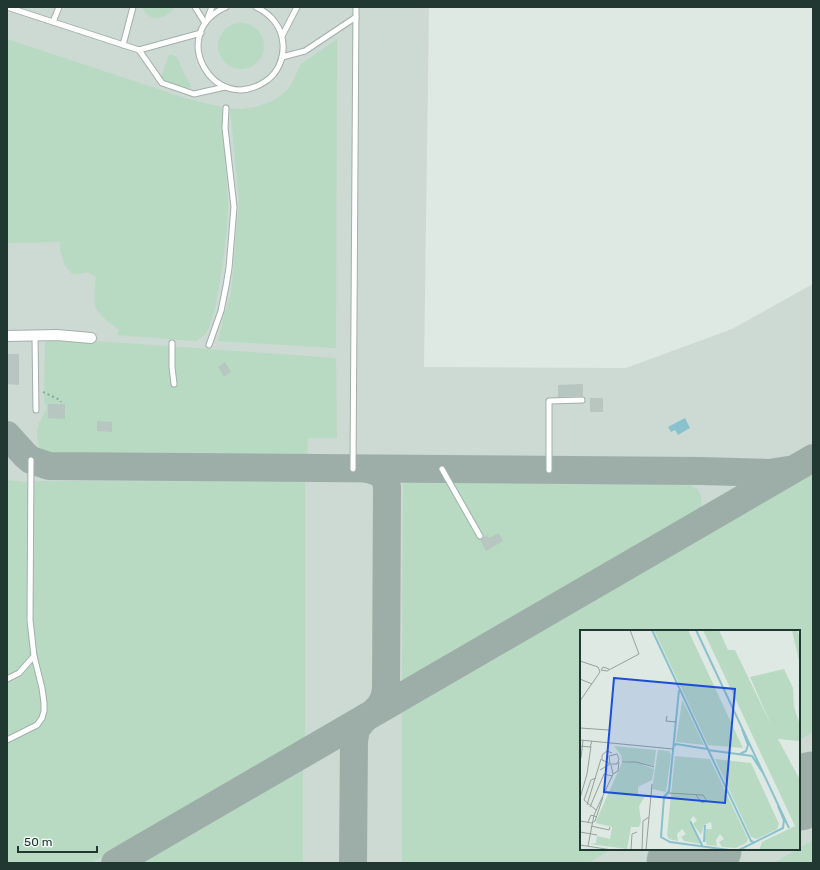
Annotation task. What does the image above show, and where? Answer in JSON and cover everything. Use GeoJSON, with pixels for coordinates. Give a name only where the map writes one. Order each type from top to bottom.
{"type":"FeatureCollection","features":[{"type":"Feature","properties":{"kind":"street"},"geometry":{"type":"LineString","coordinates":[[7,336],[57,335],[91,338]]}},
{"type":"Feature","properties":{"kind":"lane"},"geometry":{"type":"LineString","coordinates":[[53,22],[58,7]]}},
{"type":"Feature","properties":{"kind":"lane"},"geometry":{"type":"LineString","coordinates":[[123,45],[133,7]]}},
{"type":"Feature","properties":{"kind":"lane"},"geometry":{"type":"LineString","coordinates":[[195,7],[206,22]]}},
{"type":"Feature","properties":{"kind":"lane"},"geometry":{"type":"LineString","coordinates":[[212,7],[200,33],[198,49],[199,57],[206,72],[211,78],[225,87],[237,90],[249,89],[260,85],[270,78],[278,68],[282,57],[283,43],[279,28],[268,14],[256,7]]}},
{"type":"Feature","properties":{"kind":"lane"},"geometry":{"type":"LineString","coordinates":[[206,22],[213,14],[226,7]]}},
{"type":"Feature","properties":{"kind":"lane"},"geometry":{"type":"LineString","coordinates":[[282,36],[297,7]]}},
{"type":"Feature","properties":{"kind":"lane"},"geometry":{"type":"LineString","coordinates":[[353,468],[356,7]]}},
{"type":"Feature","properties":{"kind":"lane"},"geometry":{"type":"LineString","coordinates":[[7,8],[139,50],[200,33]]}},
{"type":"Feature","properties":{"kind":"lane"},"geometry":{"type":"LineString","coordinates":[[282,57],[305,51],[356,17]]}},
{"type":"Feature","properties":{"kind":"lane"},"geometry":{"type":"LineString","coordinates":[[139,50],[162,83],[194,94],[225,87]]}},
{"type":"Feature","properties":{"kind":"lane"},"geometry":{"type":"LineString","coordinates":[[209,345],[221,311],[229,268],[234,206],[225,128],[226,108]]}},
{"type":"Feature","properties":{"kind":"lane"},"geometry":{"type":"LineString","coordinates":[[35,336],[36,410]]}},
{"type":"Feature","properties":{"kind":"lane"},"geometry":{"type":"LineString","coordinates":[[172,342],[174,384]]}},
{"type":"Feature","properties":{"kind":"lane"},"geometry":{"type":"LineString","coordinates":[[549,470],[549,401],[582,400]]}},
{"type":"Feature","properties":{"kind":"lane"},"geometry":{"type":"LineString","coordinates":[[7,740],[37,725],[42,718],[44,711],[44,703],[34,656],[30,620],[31,460]]}},
{"type":"Feature","properties":{"kind":"lane"},"geometry":{"type":"LineString","coordinates":[[442,469],[480,536]]}},
{"type":"Feature","properties":{"kind":"lane"},"geometry":{"type":"LineString","coordinates":[[7,679],[24,669],[34,656]]}},
{"type":"Feature","properties":{"kind":"path"},"geometry":{"type":"LineString","coordinates":[[36,387],[60,400],[61,402]]}},
{"type":"Feature","properties":{"kind":"shaded area"},"geometry":{"type":"Polygon","coordinates":[[[7,7],[429,7],[424,367],[626,368],[732,329],[813,284],[813,863],[7,863],[7,7]]]}},
{"type":"Feature","properties":{"kind":"green space"},"geometry":{"type":"Polygon","coordinates":[[[143,7],[174,7],[169,13],[162,17],[153,18],[146,13],[143,7]]]}},
{"type":"Feature","properties":{"kind":"green space"},"geometry":{"type":"Polygon","coordinates":[[[241,23],[254,27],[260,33],[264,46],[260,59],[254,65],[241,69],[228,65],[222,59],[218,46],[222,33],[228,27],[241,23]]]}},
{"type":"Feature","properties":{"kind":"green space"},"geometry":{"type":"Polygon","coordinates":[[[7,39],[188,99],[222,107],[228,205],[223,263],[215,309],[210,325],[206,334],[196,341],[117,335],[119,330],[103,317],[96,308],[94,297],[96,277],[88,272],[72,274],[65,265],[60,250],[60,242],[7,243],[7,39]]]}},
{"type":"Feature","properties":{"kind":"green space"},"geometry":{"type":"Polygon","coordinates":[[[337,39],[336,348],[218,341],[231,294],[239,199],[230,108],[242,109],[256,107],[272,101],[280,96],[292,83],[301,64],[337,39]]]}},
{"type":"Feature","properties":{"kind":"green space"},"geometry":{"type":"Polygon","coordinates":[[[169,55],[177,57],[184,74],[191,84],[191,87],[187,88],[161,79],[169,55]]]}},
{"type":"Feature","properties":{"kind":"green space"},"geometry":{"type":"Polygon","coordinates":[[[53,338],[335,358],[337,438],[308,438],[307,455],[52,455],[42,452],[38,444],[37,432],[39,423],[46,410],[46,404],[44,403],[45,343],[53,338]]]}},
{"type":"Feature","properties":{"kind":"green space"},"geometry":{"type":"Polygon","coordinates":[[[813,473],[813,732],[800,739],[800,630],[580,630],[580,850],[610,850],[588,863],[402,863],[402,713],[813,473]]]}},
{"type":"Feature","properties":{"kind":"green space"},"geometry":{"type":"Polygon","coordinates":[[[7,480],[24,482],[305,480],[305,739],[91,863],[7,863],[7,480]]]}},
{"type":"Feature","properties":{"kind":"green space"},"geometry":{"type":"Polygon","coordinates":[[[403,481],[687,484],[696,488],[700,493],[701,509],[402,683],[403,481]]]}},
{"type":"Feature","properties":{"kind":"green space"},"geometry":{"type":"Polygon","coordinates":[[[303,770],[303,863],[143,863],[303,770]]]}},
{"type":"Feature","properties":{"kind":"green space"},"geometry":{"type":"Polygon","coordinates":[[[813,840],[813,863],[774,863],[796,850],[800,850],[800,848],[813,840]]]}},
{"type":"Feature","properties":{"kind":"water"},"geometry":{"type":"Polygon","coordinates":[[[685,418],[690,428],[678,435],[675,430],[671,432],[668,427],[685,418]]]}},
{"type":"Feature","properties":{"kind":"building"},"geometry":{"type":"Polygon","coordinates":[[[7,354],[19,354],[19,385],[7,384],[7,354]]]}},
{"type":"Feature","properties":{"kind":"building"},"geometry":{"type":"Polygon","coordinates":[[[225,362],[231,372],[224,377],[218,367],[225,362]]]}},
{"type":"Feature","properties":{"kind":"building"},"geometry":{"type":"Polygon","coordinates":[[[583,384],[583,396],[558,397],[558,385],[583,384]]]}},
{"type":"Feature","properties":{"kind":"building"},"geometry":{"type":"Polygon","coordinates":[[[590,398],[603,398],[603,412],[590,412],[590,398]]]}},
{"type":"Feature","properties":{"kind":"building"},"geometry":{"type":"Polygon","coordinates":[[[48,404],[65,404],[65,419],[48,418],[48,404]]]}},
{"type":"Feature","properties":{"kind":"building"},"geometry":{"type":"Polygon","coordinates":[[[97,421],[112,422],[112,432],[97,431],[97,421]]]}},
{"type":"Feature","properties":{"kind":"building"},"geometry":{"type":"Polygon","coordinates":[[[499,533],[503,541],[486,551],[480,540],[487,535],[489,538],[499,533]]]}},
{"type":"Feature","properties":{"kind":"taxiway"},"geometry":{"type":"LineString","coordinates":[[7,435],[31,460],[49,466],[701,471],[769,473],[788,470]]}},
{"type":"Feature","properties":{"kind":"taxiway"},"geometry":{"type":"LineString","coordinates":[[115,863],[813,458]]}},
{"type":"Feature","properties":{"kind":"taxiway"},"geometry":{"type":"LineString","coordinates":[[367,469],[381,474],[385,479],[387,487],[386,689],[383,702],[374,712]]}},
{"type":"Feature","properties":{"kind":"taxiway"},"geometry":{"type":"LineString","coordinates":[[353,863],[354,741],[356,729],[365,718]]}},
{"type":"Feature","properties":{"kind":"runway"},"geometry":{"type":"LineString","coordinates":[[800,794],[813,787]]}},
{"type":"Feature","properties":{"kind":"runway"},"geometry":{"type":"LineString","coordinates":[[682,863],[704,850]]}}]}
